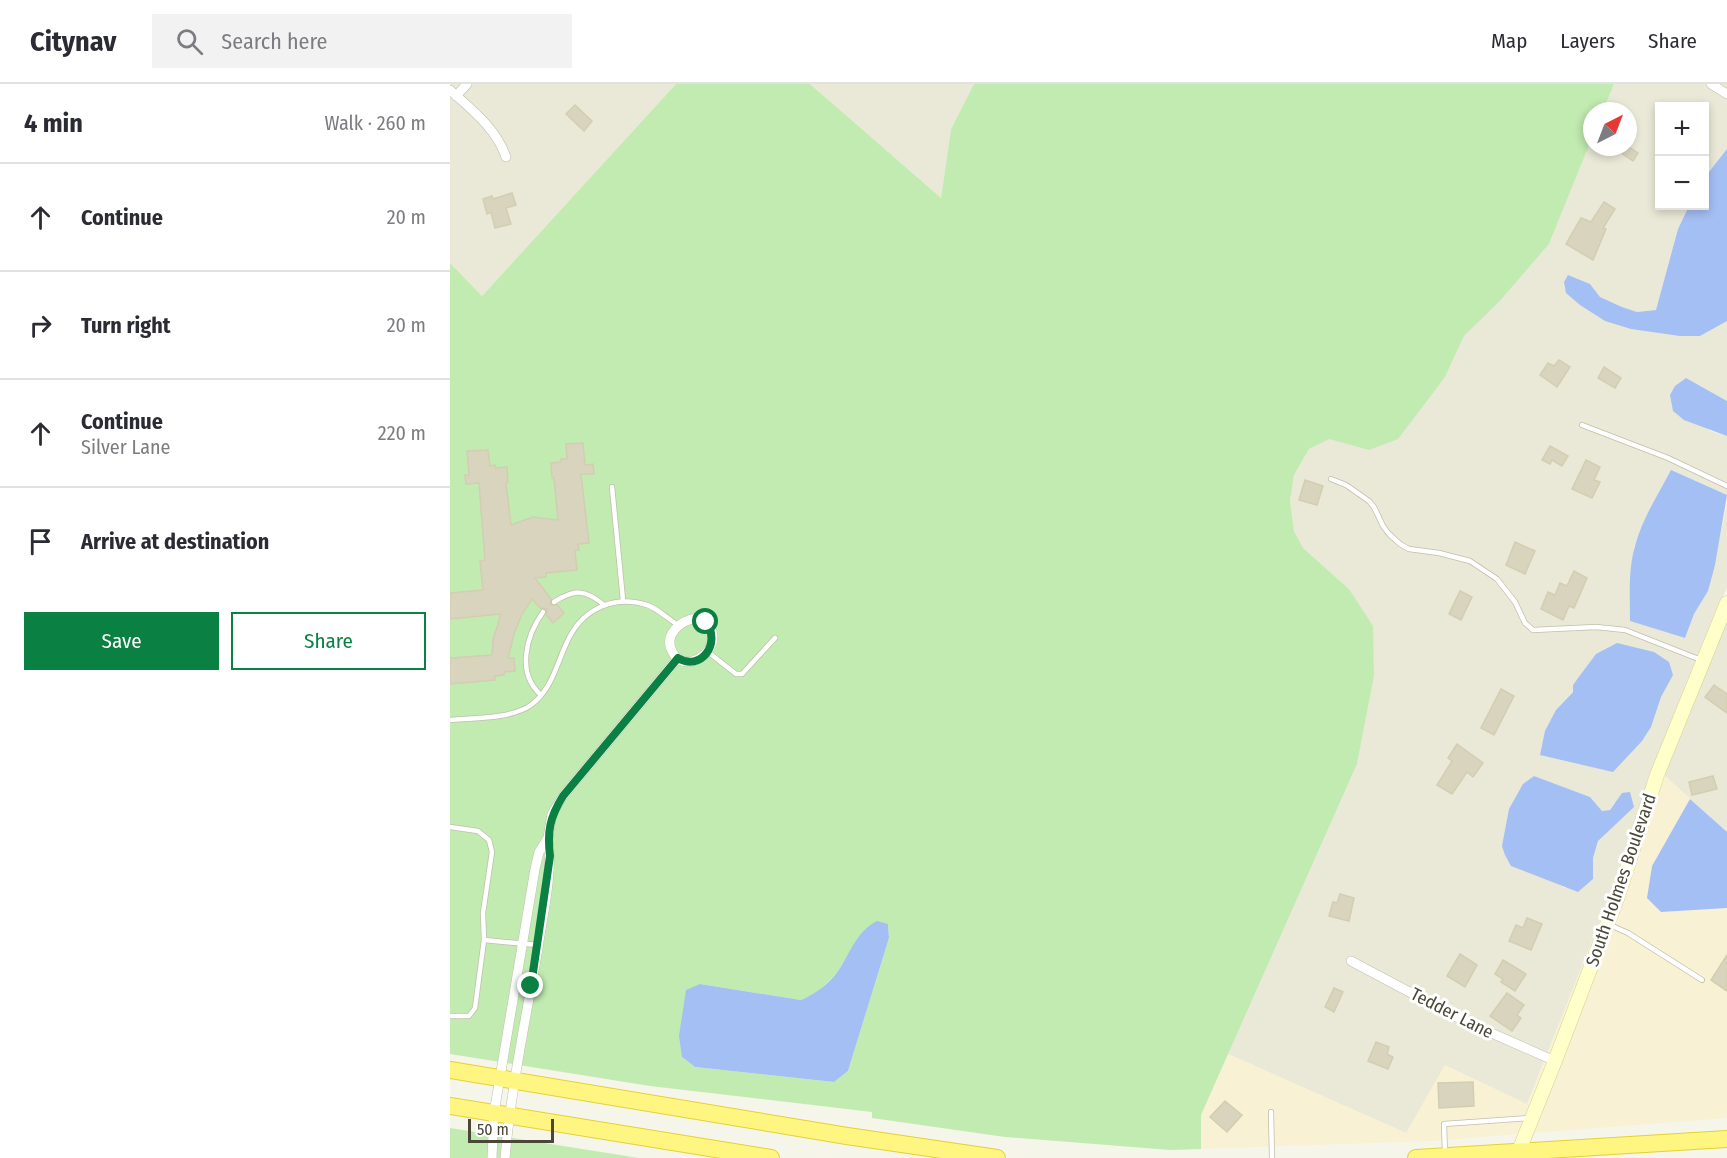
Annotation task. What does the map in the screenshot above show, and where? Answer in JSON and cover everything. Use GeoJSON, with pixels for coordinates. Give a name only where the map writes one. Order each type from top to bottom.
{"type":"FeatureCollection","features":[{"type":"Feature","properties":{"kind":"highway"},"geometry":{"type":"LineString","coordinates":[[450,1070],[846,1136],[997,1158]]}},
{"type":"Feature","properties":{"kind":"highway"},"geometry":{"type":"LineString","coordinates":[[450,1106],[771,1158]]}},
{"type":"Feature","properties":{"kind":"highway"},"geometry":{"type":"LineString","coordinates":[[1416,1158],[1517,1155],[1727,1139]]}},
{"type":"Feature","properties":{"kind":"main road","name":"South Holmes Boulevard"},"geometry":{"type":"LineString","coordinates":[[1517,1155],[1608,924],[1657,775],[1727,603]]}},
{"type":"Feature","properties":{"kind":"street"},"geometry":{"type":"LineString","coordinates":[[467,84],[453,93],[495,134],[506,157]]}},
{"type":"Feature","properties":{"kind":"street"},"geometry":{"type":"LineString","coordinates":[[1711,84],[1727,94]]}},
{"type":"Feature","properties":{"kind":"street"},"geometry":{"type":"LineString","coordinates":[[697,618],[706,622],[712,630],[713,640],[708,652],[691,662],[678,658],[670,645],[672,634],[678,625],[687,619],[697,618]]}},
{"type":"Feature","properties":{"kind":"street"},"geometry":{"type":"LineString","coordinates":[[492,1158],[538,945],[550,856],[548,838],[552,814],[563,796],[678,658]]}},
{"type":"Feature","properties":{"kind":"street"},"geometry":{"type":"LineString","coordinates":[[505,1158],[501,1114],[508,1080],[523,944],[539,852],[548,838]]}},
{"type":"Feature","properties":{"kind":"street","name":"Tedder Lane"},"geometry":{"type":"LineString","coordinates":[[1351,961],[1464,1021],[1555,1061]]}},
{"type":"Feature","properties":{"kind":"lane"},"geometry":{"type":"LineString","coordinates":[[1582,425],[1668,458],[1727,486]]}},
{"type":"Feature","properties":{"kind":"lane"},"geometry":{"type":"LineString","coordinates":[[1330,479],[1346,485],[1369,501],[1389,534],[1409,549],[1439,553],[1470,561],[1497,579],[1515,602],[1525,623],[1533,630],[1596,627],[1625,630],[1704,661]]}},
{"type":"Feature","properties":{"kind":"lane"},"geometry":{"type":"LineString","coordinates":[[612,487],[623,600]]}},
{"type":"Feature","properties":{"kind":"lane"},"geometry":{"type":"LineString","coordinates":[[554,602],[566,595],[581,592],[593,596],[604,605]]}},
{"type":"Feature","properties":{"kind":"lane"},"geometry":{"type":"LineString","coordinates":[[450,720],[516,714],[531,705],[547,689],[570,636],[584,617],[604,605],[623,600],[649,606],[678,625]]}},
{"type":"Feature","properties":{"kind":"lane"},"geometry":{"type":"LineString","coordinates":[[541,695],[532,687],[527,678],[526,666],[529,639],[533,627],[543,612]]}},
{"type":"Feature","properties":{"kind":"lane"},"geometry":{"type":"LineString","coordinates":[[708,652],[736,674],[742,674],[775,638]]}},
{"type":"Feature","properties":{"kind":"lane"},"geometry":{"type":"LineString","coordinates":[[450,827],[478,831],[489,840],[492,852],[483,913],[484,940],[475,1008],[469,1016],[450,1016]]}},
{"type":"Feature","properties":{"kind":"lane"},"geometry":{"type":"LineString","coordinates":[[1608,924],[1628,933],[1702,980]]}},
{"type":"Feature","properties":{"kind":"lane"},"geometry":{"type":"LineString","coordinates":[[484,940],[538,945]]}},
{"type":"Feature","properties":{"kind":"lane"},"geometry":{"type":"LineString","coordinates":[[1271,1112],[1272,1158]]}},
{"type":"Feature","properties":{"kind":"lane"},"geometry":{"type":"LineString","coordinates":[[1445,1156],[1444,1124],[1532,1118]]}},
{"type":"Feature","properties":{"kind":"shaded area"},"geometry":{"type":"Polygon","coordinates":[[[450,84],[676,84],[482,296],[450,263],[450,84]]]}},
{"type":"Feature","properties":{"kind":"shaded area"},"geometry":{"type":"Polygon","coordinates":[[[810,84],[974,84],[951,129],[941,198],[810,84]]]}},
{"type":"Feature","properties":{"kind":"shaded area"},"geometry":{"type":"Polygon","coordinates":[[[1614,84],[1727,84],[1727,149],[1709,172],[1709,102],[1655,102],[1655,210],[1687,210],[1678,229],[1656,310],[1637,312],[1622,307],[1600,297],[1590,284],[1568,275],[1564,282],[1631,329],[1700,336],[1727,321],[1727,401],[1686,378],[1710,431],[1727,436],[1727,495],[1671,471],[1651,507],[1634,547],[1630,621],[1685,638],[1694,614],[1708,591],[1727,504],[1727,587],[1654,768],[1622,866],[1527,1104],[1406,1133],[1228,1054],[1357,764],[1374,676],[1349,589],[1303,548],[1294,531],[1290,501],[1294,475],[1309,449],[1329,438],[1369,450],[1445,377],[1464,336],[1499,302],[1549,244],[1585,156],[1637,156],[1637,102],[1607,102],[1614,84]],[[1596,654],[1573,685],[1573,691],[1556,710],[1661,697],[1673,674],[1596,654]],[[1534,776],[1523,784],[1554,882],[1565,888],[1593,858],[1598,841],[1610,829],[1615,801],[1610,810],[1602,811],[1590,797],[1534,776]]]}},
{"type":"Feature","properties":{"kind":"shaded area"},"geometry":{"type":"Polygon","coordinates":[[[1727,618],[1727,832],[1664,775],[1727,618]]]}},
{"type":"Feature","properties":{"kind":"shaded area"},"geometry":{"type":"Polygon","coordinates":[[[1664,775],[1690,799],[1652,866],[1661,912],[1727,908],[1727,1118],[1532,1133],[1664,775]]]}},
{"type":"Feature","properties":{"kind":"shaded area"},"geometry":{"type":"Polygon","coordinates":[[[1622,866],[1613,895],[1519,1134],[1432,1141],[1201,1149],[1201,1115],[1228,1054],[1406,1133],[1445,1065],[1527,1104],[1622,866]]]}},
{"type":"Feature","properties":{"kind":"green space"},"geometry":{"type":"Polygon","coordinates":[[[676,84],[810,84],[941,198],[951,129],[974,84],[1614,84],[1607,102],[1583,102],[1585,156],[1549,244],[1499,302],[1464,336],[1445,377],[1398,439],[1369,450],[1329,439],[1309,449],[1294,475],[1290,501],[1294,531],[1303,548],[1349,589],[1373,626],[1374,676],[1357,764],[1201,1115],[1201,1149],[1170,1150],[1005,1137],[872,1118],[872,1112],[650,1086],[450,1054],[450,263],[482,296],[676,84]],[[888,924],[855,943],[836,974],[817,993],[801,1000],[700,984],[682,1057],[695,1067],[834,1082],[848,1071],[889,938],[888,924]]]}},
{"type":"Feature","properties":{"kind":"green space"},"geometry":{"type":"Polygon","coordinates":[[[450,1128],[639,1158],[450,1158],[450,1128]]]}},
{"type":"Feature","properties":{"kind":"water"},"geometry":{"type":"Polygon","coordinates":[[[1727,149],[1727,321],[1700,336],[1680,336],[1631,329],[1605,321],[1566,293],[1564,282],[1568,275],[1590,284],[1600,297],[1622,307],[1637,312],[1656,310],[1678,229],[1687,210],[1709,210],[1709,172],[1727,149]]]}},
{"type":"Feature","properties":{"kind":"water"},"geometry":{"type":"Polygon","coordinates":[[[1686,378],[1727,401],[1727,436],[1684,420],[1673,411],[1670,395],[1675,386],[1686,378]]]}},
{"type":"Feature","properties":{"kind":"water"},"geometry":{"type":"Polygon","coordinates":[[[1671,470],[1727,495],[1715,565],[1708,591],[1694,614],[1685,638],[1630,621],[1630,574],[1635,546],[1646,517],[1671,470]]]}},
{"type":"Feature","properties":{"kind":"water"},"geometry":{"type":"Polygon","coordinates":[[[1617,643],[1654,652],[1669,662],[1673,675],[1661,697],[1651,727],[1642,741],[1613,772],[1540,755],[1545,731],[1556,710],[1573,692],[1573,685],[1596,654],[1617,643]]]}},
{"type":"Feature","properties":{"kind":"water"},"geometry":{"type":"Polygon","coordinates":[[[1534,776],[1590,797],[1602,811],[1610,810],[1622,793],[1630,792],[1634,807],[1598,841],[1593,858],[1593,879],[1578,892],[1511,866],[1505,855],[1502,846],[1509,809],[1523,784],[1534,776]]]}},
{"type":"Feature","properties":{"kind":"water"},"geometry":{"type":"Polygon","coordinates":[[[1690,799],[1727,832],[1727,908],[1661,912],[1647,898],[1652,866],[1690,799]]]}},
{"type":"Feature","properties":{"kind":"water"},"geometry":{"type":"Polygon","coordinates":[[[877,921],[888,924],[889,938],[848,1071],[834,1082],[695,1067],[682,1057],[679,1036],[686,990],[700,984],[801,1000],[820,989],[836,974],[858,937],[877,921]]]}},
{"type":"Feature","properties":{"kind":"building"},"geometry":{"type":"Polygon","coordinates":[[[575,105],[592,121],[584,131],[566,114],[575,105]]]}},
{"type":"Feature","properties":{"kind":"building"},"geometry":{"type":"Polygon","coordinates":[[[1626,156],[1636,156],[1633,161],[1626,156]]]}},
{"type":"Feature","properties":{"kind":"building"},"geometry":{"type":"Polygon","coordinates":[[[512,193],[516,205],[506,208],[511,224],[495,228],[491,212],[487,214],[483,199],[492,196],[493,199],[512,193]]]}},
{"type":"Feature","properties":{"kind":"building"},"geometry":{"type":"Polygon","coordinates":[[[1604,202],[1615,209],[1603,228],[1606,229],[1593,260],[1566,244],[1581,218],[1591,222],[1604,202]]]}},
{"type":"Feature","properties":{"kind":"building"},"geometry":{"type":"Polygon","coordinates":[[[1559,360],[1570,367],[1557,387],[1540,375],[1548,363],[1554,366],[1559,360]]]}},
{"type":"Feature","properties":{"kind":"building"},"geometry":{"type":"Polygon","coordinates":[[[1604,367],[1621,378],[1615,388],[1598,378],[1604,367]]]}},
{"type":"Feature","properties":{"kind":"building"},"geometry":{"type":"Polygon","coordinates":[[[583,443],[585,465],[593,464],[594,474],[581,474],[589,543],[578,544],[579,550],[575,550],[577,570],[546,573],[546,577],[535,578],[551,599],[550,605],[557,605],[564,613],[553,623],[546,615],[547,609],[540,608],[532,599],[522,614],[508,658],[514,658],[515,671],[495,676],[495,680],[450,684],[450,658],[492,655],[493,640],[501,614],[450,619],[450,593],[483,590],[480,561],[485,560],[479,483],[466,484],[465,475],[469,475],[467,451],[488,450],[490,466],[507,467],[508,482],[506,483],[511,525],[533,517],[558,520],[551,463],[567,459],[566,444],[583,443]]]}},
{"type":"Feature","properties":{"kind":"building"},"geometry":{"type":"Polygon","coordinates":[[[1550,446],[1568,456],[1562,466],[1552,460],[1550,464],[1542,460],[1550,446]]]}},
{"type":"Feature","properties":{"kind":"building"},"geometry":{"type":"Polygon","coordinates":[[[1586,460],[1600,467],[1594,480],[1600,482],[1592,498],[1572,489],[1586,460]]]}},
{"type":"Feature","properties":{"kind":"building"},"geometry":{"type":"Polygon","coordinates":[[[1305,480],[1323,486],[1317,505],[1299,500],[1305,480]]]}},
{"type":"Feature","properties":{"kind":"building"},"geometry":{"type":"Polygon","coordinates":[[[1515,542],[1535,551],[1525,574],[1506,565],[1515,542]]]}},
{"type":"Feature","properties":{"kind":"building"},"geometry":{"type":"Polygon","coordinates":[[[1574,571],[1587,578],[1574,608],[1569,606],[1563,620],[1541,609],[1548,592],[1555,595],[1560,583],[1567,586],[1574,571]]]}},
{"type":"Feature","properties":{"kind":"building"},"geometry":{"type":"Polygon","coordinates":[[[1460,591],[1472,597],[1461,620],[1449,614],[1460,591]]]}},
{"type":"Feature","properties":{"kind":"building"},"geometry":{"type":"Polygon","coordinates":[[[1714,685],[1727,694],[1727,713],[1705,697],[1714,685]]]}},
{"type":"Feature","properties":{"kind":"building"},"geometry":{"type":"Polygon","coordinates":[[[1501,689],[1514,696],[1494,735],[1481,728],[1501,689]]]}},
{"type":"Feature","properties":{"kind":"building"},"geometry":{"type":"Polygon","coordinates":[[[1457,744],[1483,763],[1473,777],[1467,772],[1452,794],[1437,785],[1452,761],[1448,758],[1457,744]]]}},
{"type":"Feature","properties":{"kind":"building"},"geometry":{"type":"Polygon","coordinates":[[[1713,776],[1717,789],[1692,795],[1689,782],[1713,776]]]}},
{"type":"Feature","properties":{"kind":"building"},"geometry":{"type":"Polygon","coordinates":[[[1340,894],[1354,898],[1349,921],[1329,916],[1333,902],[1337,903],[1340,894]]]}},
{"type":"Feature","properties":{"kind":"building"},"geometry":{"type":"Polygon","coordinates":[[[1527,918],[1542,924],[1531,950],[1509,941],[1516,925],[1523,928],[1527,918]]]}},
{"type":"Feature","properties":{"kind":"building"},"geometry":{"type":"Polygon","coordinates":[[[1460,954],[1477,965],[1465,987],[1447,976],[1460,954]]]}},
{"type":"Feature","properties":{"kind":"building"},"geometry":{"type":"Polygon","coordinates":[[[1727,955],[1727,991],[1711,980],[1727,955]]]}},
{"type":"Feature","properties":{"kind":"building"},"geometry":{"type":"Polygon","coordinates":[[[1503,960],[1526,974],[1515,991],[1501,982],[1503,979],[1495,974],[1503,960]]]}},
{"type":"Feature","properties":{"kind":"building"},"geometry":{"type":"Polygon","coordinates":[[[1334,988],[1343,992],[1334,1012],[1325,1007],[1334,988]]]}},
{"type":"Feature","properties":{"kind":"building"},"geometry":{"type":"Polygon","coordinates":[[[1507,993],[1524,1005],[1517,1015],[1521,1018],[1512,1031],[1490,1016],[1507,993]]]}},
{"type":"Feature","properties":{"kind":"building"},"geometry":{"type":"Polygon","coordinates":[[[1376,1042],[1389,1047],[1387,1054],[1393,1057],[1388,1069],[1368,1061],[1376,1042]]]}},
{"type":"Feature","properties":{"kind":"building"},"geometry":{"type":"Polygon","coordinates":[[[1473,1082],[1474,1106],[1439,1108],[1438,1083],[1473,1082]]]}},
{"type":"Feature","properties":{"kind":"building"},"geometry":{"type":"Polygon","coordinates":[[[1225,1101],[1242,1115],[1227,1132],[1210,1117],[1225,1101]]]}},
{"type":"Feature","properties":{"kind":"route"},"geometry":{"type":"LineString","coordinates":[[531,986],[544,911],[550,856],[548,838],[552,814],[563,796],[678,658],[691,662],[701,658],[709,650],[713,640],[712,630],[706,622]]}}]}
